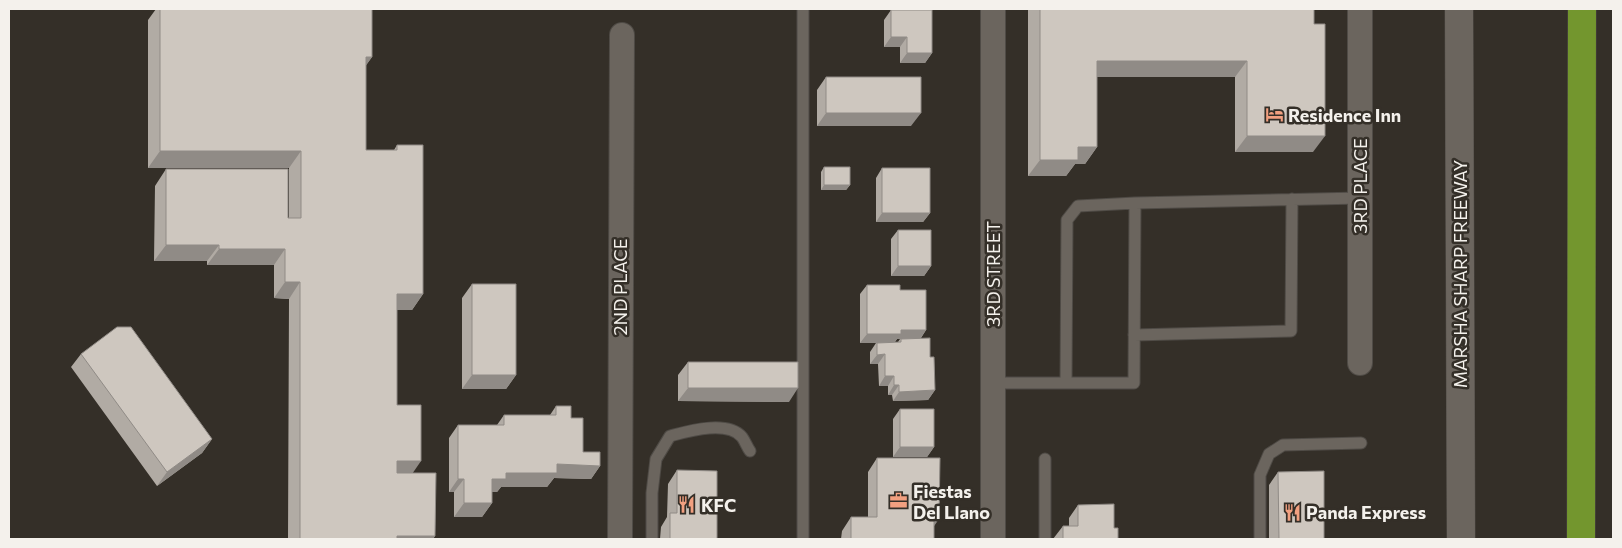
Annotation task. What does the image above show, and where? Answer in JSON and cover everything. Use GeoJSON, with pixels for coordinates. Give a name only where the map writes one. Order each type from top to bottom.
{"type":"FeatureCollection","features":[{"type":"Feature","properties":{"kind":"highway"},"geometry":{"type":"LineString","coordinates":[[1581,539],[1582,13]]}},
{"type":"Feature","properties":{"kind":"main road","name":"MARSHA SHARP FREEWAY"},"geometry":{"type":"LineString","coordinates":[[1459,9],[1460,536]]}},
{"type":"Feature","properties":{"kind":"street","name":"3RD STREET"},"geometry":{"type":"LineString","coordinates":[[992,9],[993,539]]}},
{"type":"Feature","properties":{"kind":"street","name":"3RD PLACE"},"geometry":{"type":"LineString","coordinates":[[1360,9],[1360,363]]}},
{"type":"Feature","properties":{"kind":"street","name":"2ND PLACE"},"geometry":{"type":"LineString","coordinates":[[620,539],[622,36]]}},
{"type":"Feature","properties":{"kind":"lane"},"geometry":{"type":"LineString","coordinates":[[803,9],[803,539]]}},
{"type":"Feature","properties":{"kind":"lane"},"geometry":{"type":"LineString","coordinates":[[1066,383],[1067,220],[1078,206],[1360,198]]}},
{"type":"Feature","properties":{"kind":"lane"},"geometry":{"type":"LineString","coordinates":[[1134,335],[1291,331],[1292,199]]}},
{"type":"Feature","properties":{"kind":"lane"},"geometry":{"type":"LineString","coordinates":[[993,383],[1134,383],[1135,203]]}},
{"type":"Feature","properties":{"kind":"lane"},"geometry":{"type":"LineString","coordinates":[[652,539],[652,493],[656,459],[670,436],[697,429],[730,429],[742,437],[750,451]]}},
{"type":"Feature","properties":{"kind":"lane"},"geometry":{"type":"LineString","coordinates":[[1260,539],[1260,474],[1269,454],[1283,445],[1361,443]]}},
{"type":"Feature","properties":{"kind":"lane"},"geometry":{"type":"LineString","coordinates":[[1045,459],[1045,539]]}},
{"type":"Feature","properties":{"kind":"building"},"geometry":{"type":"Polygon","coordinates":[[[160,9],[372,9],[372,57],[366,57],[366,150],[397,150],[397,145],[423,145],[423,294],[397,294],[397,405],[421,405],[421,461],[397,461],[397,473],[436,473],[435,536],[397,536],[397,539],[300,539],[300,282],[285,282],[285,249],[219,249],[219,245],[166,245],[166,169],[288,169],[288,218],[301,218],[301,151],[160,151],[160,9]]]}},
{"type":"Feature","properties":{"kind":"building","name":"Residence Inn"},"geometry":{"type":"Polygon","coordinates":[[[1040,9],[1314,9],[1314,24],[1325,24],[1325,136],[1247,136],[1247,61],[1097,61],[1097,147],[1078,147],[1078,160],[1040,160],[1040,9]]]}},
{"type":"Feature","properties":{"kind":"building"},"geometry":{"type":"Polygon","coordinates":[[[891,10],[932,10],[932,53],[907,53],[907,37],[891,37],[891,10]]]}},
{"type":"Feature","properties":{"kind":"building"},"geometry":{"type":"Polygon","coordinates":[[[826,77],[921,77],[921,113],[826,113],[826,77]]]}},
{"type":"Feature","properties":{"kind":"building"},"geometry":{"type":"Polygon","coordinates":[[[824,167],[850,167],[850,185],[824,185],[824,167]]]}},
{"type":"Feature","properties":{"kind":"building"},"geometry":{"type":"Polygon","coordinates":[[[882,168],[930,168],[930,213],[882,213],[882,168]]]}},
{"type":"Feature","properties":{"kind":"building"},"geometry":{"type":"Polygon","coordinates":[[[898,230],[931,230],[931,266],[898,266],[898,230]]]}},
{"type":"Feature","properties":{"kind":"building"},"geometry":{"type":"Polygon","coordinates":[[[472,284],[516,284],[516,375],[472,375],[472,284]]]}},
{"type":"Feature","properties":{"kind":"building"},"geometry":{"type":"Polygon","coordinates":[[[867,285],[900,285],[900,290],[926,290],[926,330],[901,330],[901,334],[867,334],[867,285]]]}},
{"type":"Feature","properties":{"kind":"building"},"geometry":{"type":"Polygon","coordinates":[[[117,327],[131,327],[212,439],[167,472],[81,354],[117,327]]]}},
{"type":"Feature","properties":{"kind":"building"},"geometry":{"type":"Polygon","coordinates":[[[930,338],[930,357],[934,357],[935,390],[899,392],[899,385],[894,385],[894,376],[885,376],[885,354],[877,355],[877,343],[901,342],[901,339],[930,338]]]}},
{"type":"Feature","properties":{"kind":"building"},"geometry":{"type":"Polygon","coordinates":[[[688,362],[798,362],[798,388],[688,388],[688,362]]]}},
{"type":"Feature","properties":{"kind":"building"},"geometry":{"type":"Polygon","coordinates":[[[556,406],[571,406],[571,418],[583,418],[583,452],[600,452],[600,466],[557,464],[557,473],[506,473],[506,479],[492,479],[492,503],[464,503],[464,479],[458,479],[458,425],[504,425],[504,415],[556,415],[556,406]]]}},
{"type":"Feature","properties":{"kind":"building"},"geometry":{"type":"Polygon","coordinates":[[[900,409],[934,409],[934,447],[900,447],[900,409]]]}},
{"type":"Feature","properties":{"kind":"building","name":"Fiestas Del Llano"},"geometry":{"type":"Polygon","coordinates":[[[877,458],[940,458],[939,519],[934,519],[934,539],[851,539],[851,517],[877,517],[877,458]]]}},
{"type":"Feature","properties":{"kind":"building","name":"KFC"},"geometry":{"type":"Polygon","coordinates":[[[677,470],[717,471],[717,539],[670,539],[670,513],[677,513],[677,470]]]}},
{"type":"Feature","properties":{"kind":"building","name":"Panda Express"},"geometry":{"type":"Polygon","coordinates":[[[1324,471],[1324,539],[1279,539],[1278,472],[1324,471]]]}},
{"type":"Feature","properties":{"kind":"building"},"geometry":{"type":"Polygon","coordinates":[[[1114,504],[1114,528],[1118,528],[1118,539],[1063,539],[1063,526],[1078,526],[1078,505],[1114,504]]]}},
{"type":"Feature","properties":{"kind":"place","name":"Residence Inn"},"geometry":{"type":"Point","coordinates":[1274,115]}},
{"type":"Feature","properties":{"kind":"place","name":"Fiestas Del Llano"},"geometry":{"type":"Point","coordinates":[899,501]}},
{"type":"Feature","properties":{"kind":"place","name":"KFC"},"geometry":{"type":"Point","coordinates":[687,505]}},
{"type":"Feature","properties":{"kind":"place","name":"Panda Express"},"geometry":{"type":"Point","coordinates":[1292,512]}}]}
